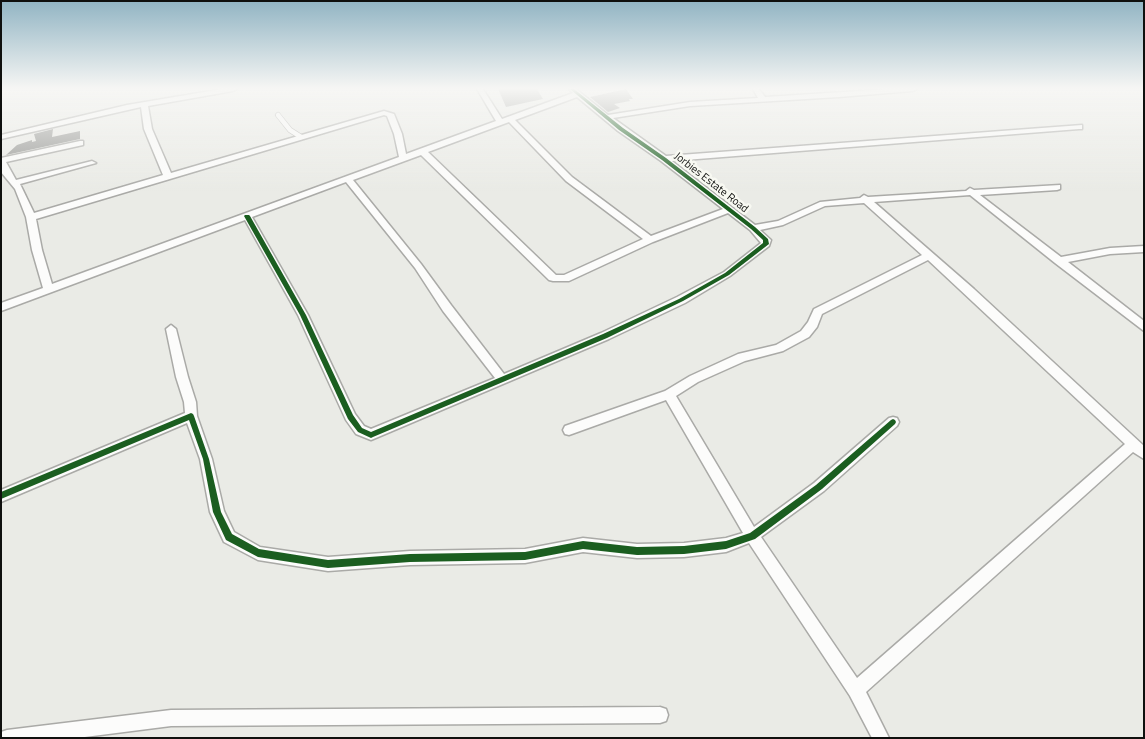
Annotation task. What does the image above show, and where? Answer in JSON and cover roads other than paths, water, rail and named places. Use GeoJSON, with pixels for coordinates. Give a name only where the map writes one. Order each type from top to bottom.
{"type":"FeatureCollection","features":[{"type":"Feature","properties":{"kind":"street"},"geometry":{"type":"LineString","coordinates":[[1,137],[57,123]]}},
{"type":"Feature","properties":{"kind":"street"},"geometry":{"type":"LineString","coordinates":[[147,123],[168,176]]}},
{"type":"Feature","properties":{"kind":"street"},"geometry":{"type":"LineString","coordinates":[[31,217],[346,123]]}},
{"type":"Feature","properties":{"kind":"street"},"geometry":{"type":"LineString","coordinates":[[394,123],[403,158]]}},
{"type":"Feature","properties":{"kind":"street"},"geometry":{"type":"LineString","coordinates":[[1,308],[497,123]]}},
{"type":"Feature","properties":{"kind":"street"},"geometry":{"type":"LineString","coordinates":[[510,123],[569,179],[650,240]]}},
{"type":"Feature","properties":{"kind":"street","name":"Jorbies Estate Road"},"geometry":{"type":"LineString","coordinates":[[502,379],[605,336],[681,300],[727,274],[766,244],[766,240],[753,228],[616,123]]}},
{"type":"Feature","properties":{"kind":"street"},"geometry":{"type":"LineString","coordinates":[[664,159],[1079,127]]}},
{"type":"Feature","properties":{"kind":"street"},"geometry":{"type":"LineString","coordinates":[[49,290],[37,250],[31,217],[19,189],[5,171],[1,161],[80,143]]}},
{"type":"Feature","properties":{"kind":"street"},"geometry":{"type":"LineString","coordinates":[[422,151],[553,278],[565,279],[650,240],[729,210]]}},
{"type":"Feature","properties":{"kind":"street"},"geometry":{"type":"LineString","coordinates":[[13,183],[92,163]]}},
{"type":"Feature","properties":{"kind":"street"},"geometry":{"type":"LineString","coordinates":[[247,216],[303,315],[350,417],[360,430],[370,435],[502,379],[447,308],[418,266],[348,179]]}},
{"type":"Feature","properties":{"kind":"street"},"geometry":{"type":"LineString","coordinates":[[753,228],[780,223],[823,204],[864,198],[1057,187]]}},
{"type":"Feature","properties":{"kind":"street"},"geometry":{"type":"LineString","coordinates":[[970,191],[1144,327]]}},
{"type":"Feature","properties":{"kind":"street"},"geometry":{"type":"LineString","coordinates":[[864,198],[929,255],[1144,454]]}},
{"type":"Feature","properties":{"kind":"street"},"geometry":{"type":"LineString","coordinates":[[1058,261],[1110,251],[1144,249]]}},
{"type":"Feature","properties":{"kind":"street"},"geometry":{"type":"LineString","coordinates":[[570,430],[669,394],[694,379],[742,357],[779,348],[805,334],[813,324],[818,312],[929,255]]}},
{"type":"Feature","properties":{"kind":"street"},"geometry":{"type":"LineString","coordinates":[[171,329],[190,402],[191,416],[206,459],[217,512],[229,537],[258,553],[328,564],[410,558],[525,556],[583,545],[637,551],[684,550],[726,545],[752,536],[818,487],[894,422]]}},
{"type":"Feature","properties":{"kind":"street"},"geometry":{"type":"LineString","coordinates":[[669,394],[752,536],[856,690],[881,738]]}},
{"type":"Feature","properties":{"kind":"street"},"geometry":{"type":"LineString","coordinates":[[1,496],[191,416]]}},
{"type":"Feature","properties":{"kind":"street"},"geometry":{"type":"LineString","coordinates":[[856,690],[1133,444]]}},
{"type":"Feature","properties":{"kind":"street"},"geometry":{"type":"LineString","coordinates":[[6,738],[171,718],[660,715]]}},
{"type":"Feature","properties":{"kind":"lane"},"geometry":{"type":"LineString","coordinates":[[285,123],[300,137]]}}]}
